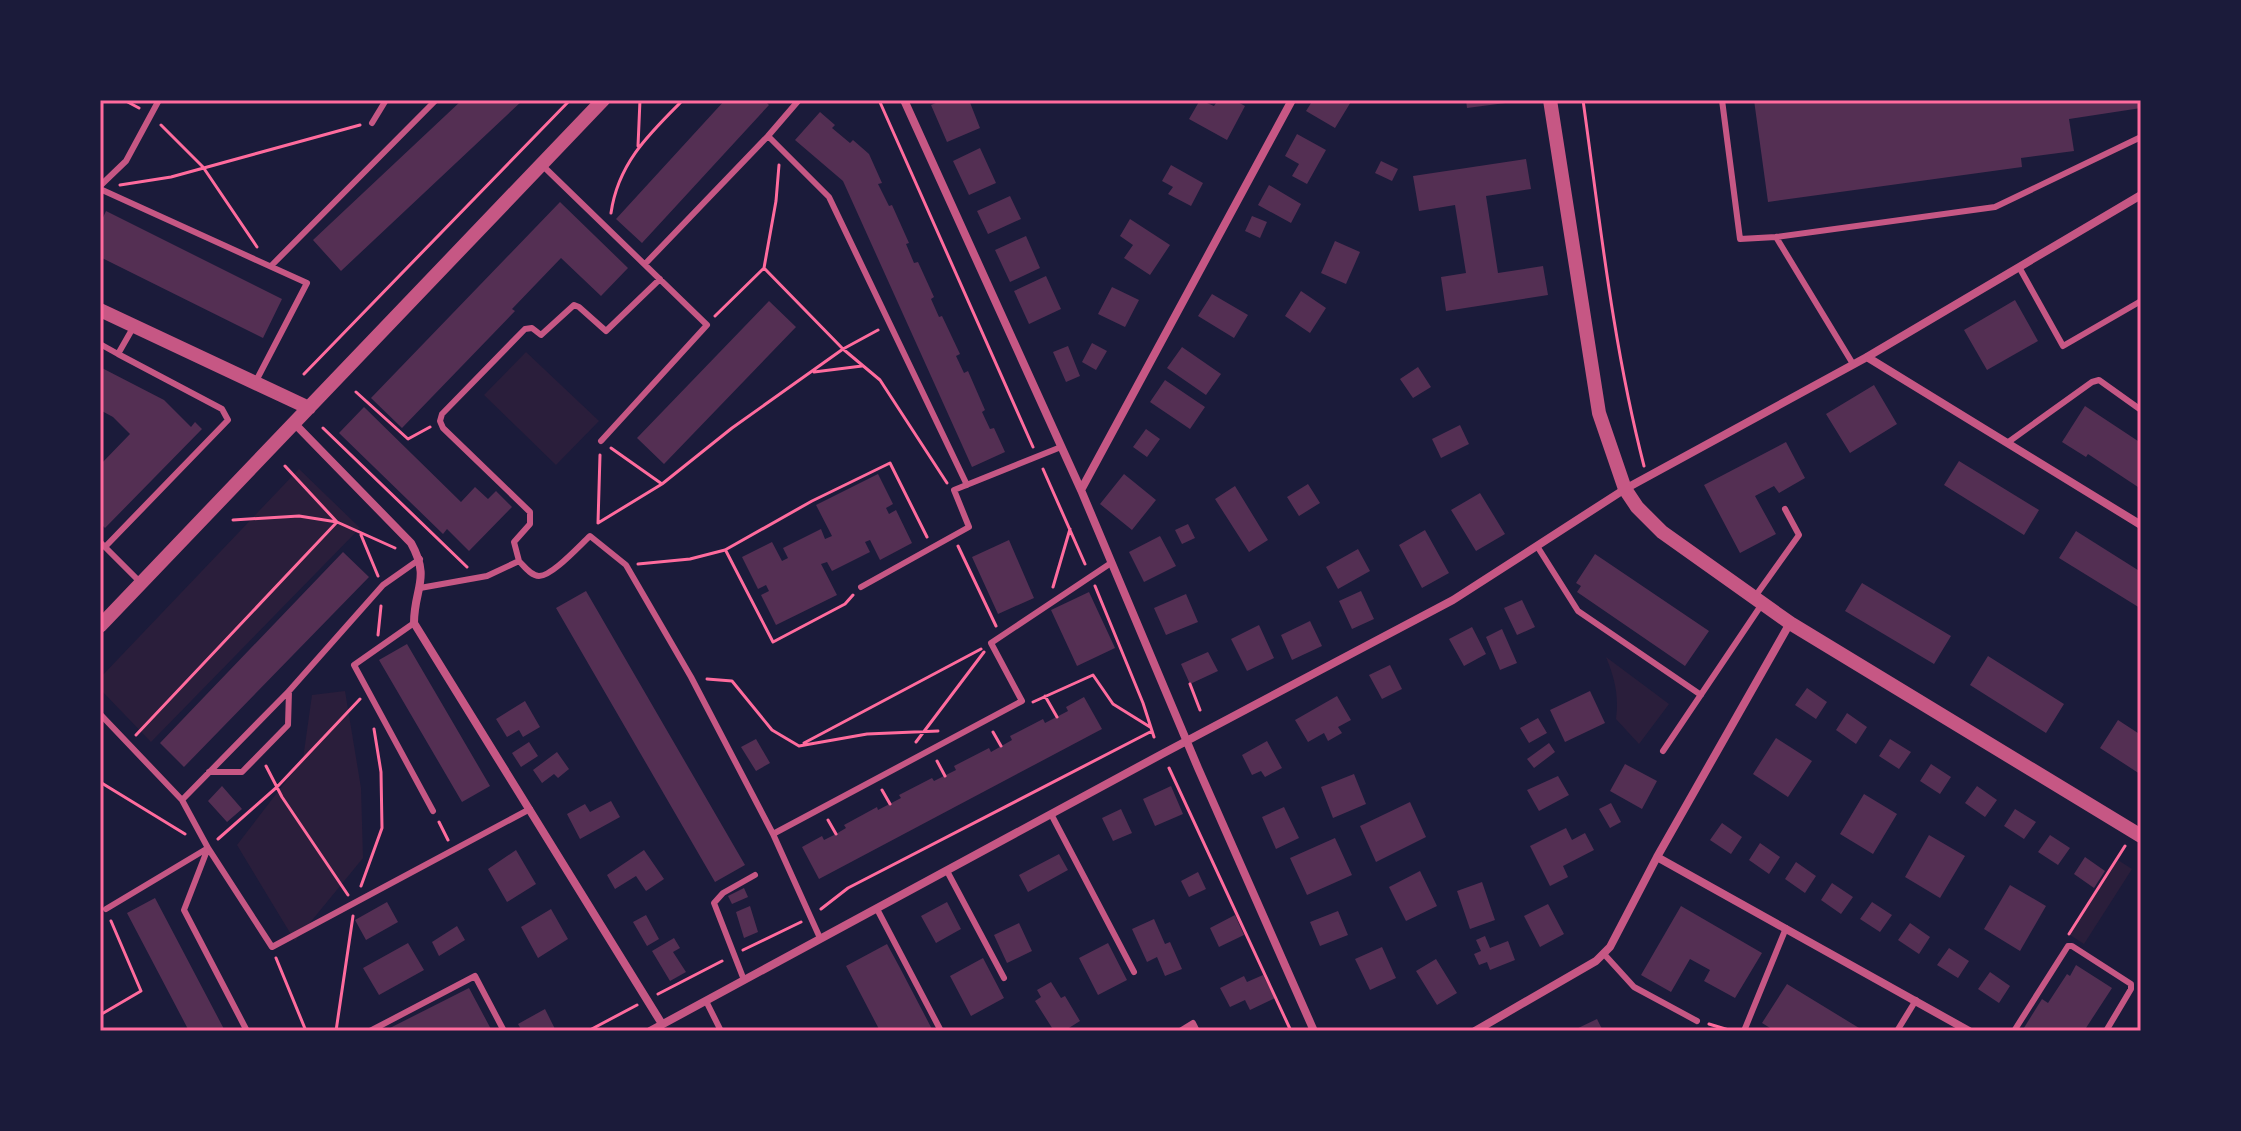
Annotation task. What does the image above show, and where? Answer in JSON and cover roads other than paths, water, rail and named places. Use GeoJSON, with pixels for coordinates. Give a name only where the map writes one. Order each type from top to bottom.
{"type":"FeatureCollection","features":[{"type":"Feature","properties":{"kind":"street"},"geometry":{"type":"LineString","coordinates":[[100,626],[603,100]]}},
{"type":"Feature","properties":{"kind":"street"},"geometry":{"type":"LineString","coordinates":[[904,100],[1081,490],[1186,741],[1314,1031]]}},
{"type":"Feature","properties":{"kind":"street"},"geometry":{"type":"LineString","coordinates":[[1081,490],[1292,100]]}},
{"type":"Feature","properties":{"kind":"street"},"geometry":{"type":"LineString","coordinates":[[1550,100],[1599,413],[1625,489],[1637,507],[1662,532],[1790,623],[2141,836]]}},
{"type":"Feature","properties":{"kind":"street"},"geometry":{"type":"LineString","coordinates":[[650,1031],[1453,600],[1625,489],[1867,357],[2141,195]]}},
{"type":"Feature","properties":{"kind":"street"},"geometry":{"type":"LineString","coordinates":[[100,310],[309,408]]}},
{"type":"Feature","properties":{"kind":"street"},"geometry":{"type":"LineString","coordinates":[[1867,357],[2141,525]]}},
{"type":"Feature","properties":{"kind":"street"},"geometry":{"type":"LineString","coordinates":[[294,423],[411,543],[420,559],[423,573],[414,604],[414,623],[662,1024]]}},
{"type":"Feature","properties":{"kind":"street"},"geometry":{"type":"LineString","coordinates":[[1475,1031],[1604,954],[1790,623]]}},
{"type":"Feature","properties":{"kind":"street"},"geometry":{"type":"LineString","coordinates":[[1657,857],[1969,1031]]}},
{"type":"Feature","properties":{"kind":"lane"},"geometry":{"type":"LineString","coordinates":[[159,100],[126,161],[100,188],[307,283],[254,384]]}},
{"type":"Feature","properties":{"kind":"lane"},"geometry":{"type":"LineString","coordinates":[[372,123],[386,100]]}},
{"type":"Feature","properties":{"kind":"lane"},"geometry":{"type":"LineString","coordinates":[[271,266],[436,100]]}},
{"type":"Feature","properties":{"kind":"lane"},"geometry":{"type":"LineString","coordinates":[[645,264],[799,100]]}},
{"type":"Feature","properties":{"kind":"lane"},"geometry":{"type":"LineString","coordinates":[[1722,100],[1740,239],[1776,237],[1995,207],[2141,137]]}},
{"type":"Feature","properties":{"kind":"lane"},"geometry":{"type":"LineString","coordinates":[[768,136],[829,197],[967,485]]}},
{"type":"Feature","properties":{"kind":"lane"},"geometry":{"type":"LineString","coordinates":[[541,164],[707,325],[601,441]]}},
{"type":"Feature","properties":{"kind":"lane"},"geometry":{"type":"LineString","coordinates":[[1776,237],[1853,364]]}},
{"type":"Feature","properties":{"kind":"lane"},"geometry":{"type":"LineString","coordinates":[[2019,267],[2063,346],[2141,301]]}},
{"type":"Feature","properties":{"kind":"lane"},"geometry":{"type":"LineString","coordinates":[[660,279],[606,331],[574,305],[541,335],[529,327],[525,329],[442,414],[440,421],[443,428],[530,512],[530,524],[514,542],[519,561],[534,575],[551,572],[590,536],[626,565],[691,677],[773,834],[820,938]]}},
{"type":"Feature","properties":{"kind":"lane"},"geometry":{"type":"LineString","coordinates":[[118,354],[134,326]]}},
{"type":"Feature","properties":{"kind":"lane"},"geometry":{"type":"LineString","coordinates":[[100,344],[222,409],[228,420],[102,544],[141,583]]}},
{"type":"Feature","properties":{"kind":"lane"},"geometry":{"type":"LineString","coordinates":[[2007,443],[2099,380],[2141,410]]}},
{"type":"Feature","properties":{"kind":"lane"},"geometry":{"type":"LineString","coordinates":[[861,587],[969,527],[954,490],[1061,447]]}},
{"type":"Feature","properties":{"kind":"lane"},"geometry":{"type":"LineString","coordinates":[[1663,751],[1799,535],[1785,509]]}},
{"type":"Feature","properties":{"kind":"lane"},"geometry":{"type":"LineString","coordinates":[[1537,546],[1578,611],[1701,695]]}},
{"type":"Feature","properties":{"kind":"lane"},"geometry":{"type":"LineString","coordinates":[[182,800],[289,691],[383,585],[420,559]]}},
{"type":"Feature","properties":{"kind":"lane"},"geometry":{"type":"LineString","coordinates":[[420,588],[477,578],[519,561]]}},
{"type":"Feature","properties":{"kind":"lane"},"geometry":{"type":"LineString","coordinates":[[773,834],[1022,701],[991,643],[1111,563]]}},
{"type":"Feature","properties":{"kind":"lane"},"geometry":{"type":"LineString","coordinates":[[414,623],[354,665],[433,811]]}},
{"type":"Feature","properties":{"kind":"lane"},"geometry":{"type":"LineString","coordinates":[[209,772],[242,772],[260,754],[288,725],[289,691]]}},
{"type":"Feature","properties":{"kind":"lane"},"geometry":{"type":"LineString","coordinates":[[100,714],[182,800],[208,848],[272,947],[530,809]]}},
{"type":"Feature","properties":{"kind":"lane"},"geometry":{"type":"LineString","coordinates":[[1051,814],[1134,972]]}},
{"type":"Feature","properties":{"kind":"lane"},"geometry":{"type":"LineString","coordinates":[[106,909],[208,848]]}},
{"type":"Feature","properties":{"kind":"lane"},"geometry":{"type":"LineString","coordinates":[[208,848],[184,910],[247,1031]]}},
{"type":"Feature","properties":{"kind":"lane"},"geometry":{"type":"LineString","coordinates":[[947,871],[1004,978]]}},
{"type":"Feature","properties":{"kind":"lane"},"geometry":{"type":"LineString","coordinates":[[744,980],[714,903],[723,893],[755,875]]}},
{"type":"Feature","properties":{"kind":"lane"},"geometry":{"type":"LineString","coordinates":[[877,909],[941,1031]]}},
{"type":"Feature","properties":{"kind":"lane"},"geometry":{"type":"LineString","coordinates":[[1744,1031],[1786,928]]}},
{"type":"Feature","properties":{"kind":"lane"},"geometry":{"type":"LineString","coordinates":[[2014,1031],[2068,946],[2131,984],[2106,1031]]}},
{"type":"Feature","properties":{"kind":"lane"},"geometry":{"type":"LineString","coordinates":[[1604,954],[1634,987],[1697,1021]]}},
{"type":"Feature","properties":{"kind":"lane"},"geometry":{"type":"LineString","coordinates":[[370,1031],[475,976],[504,1031]]}},
{"type":"Feature","properties":{"kind":"lane"},"geometry":{"type":"LineString","coordinates":[[1897,1031],[1916,1000]]}},
{"type":"Feature","properties":{"kind":"lane"},"geometry":{"type":"LineString","coordinates":[[706,1001],[721,1031]]}},
{"type":"Feature","properties":{"kind":"lane"},"geometry":{"type":"LineString","coordinates":[[1180,1031],[1193,1023],[1197,1031]]}}]}
